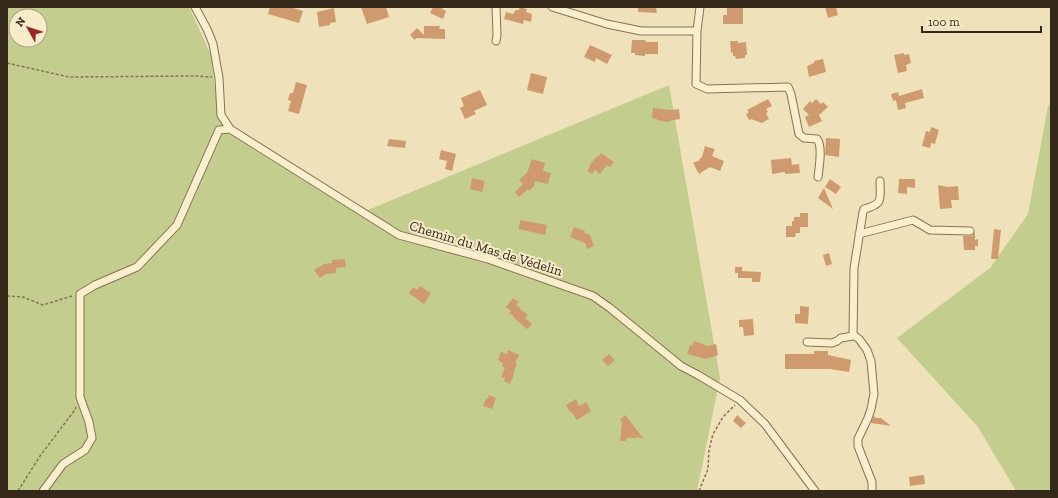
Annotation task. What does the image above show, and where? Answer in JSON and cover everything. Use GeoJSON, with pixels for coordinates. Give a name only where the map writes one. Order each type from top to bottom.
{"type":"FeatureCollection","features":[{"type":"Feature","properties":{"kind":"street"},"geometry":{"type":"LineString","coordinates":[[43,491],[63,464],[85,450],[92,438],[89,422],[80,397],[80,294],[137,267],[177,225],[219,130],[230,129],[221,115],[219,78],[213,44],[195,7]]}},
{"type":"Feature","properties":{"kind":"street"},"geometry":{"type":"LineString","coordinates":[[496,7],[496,41]]}},
{"type":"Feature","properties":{"kind":"street"},"geometry":{"type":"LineString","coordinates":[[552,7],[607,24],[641,31],[697,31]]}},
{"type":"Feature","properties":{"kind":"street"},"geometry":{"type":"LineString","coordinates":[[700,7],[697,31],[696,84],[707,89],[788,87],[791,94],[799,134],[804,138],[817,139],[819,142],[820,160],[818,177]]}},
{"type":"Feature","properties":{"kind":"street","name":"Chemin du Mas de Védelin"},"geometry":{"type":"LineString","coordinates":[[230,129],[399,235],[488,259],[593,296],[610,308],[680,366],[740,400],[765,424],[815,491]]}},
{"type":"Feature","properties":{"kind":"street"},"geometry":{"type":"LineString","coordinates":[[853,336],[854,268],[859,234],[864,209],[878,204],[880,200],[880,181]]}},
{"type":"Feature","properties":{"kind":"street"},"geometry":{"type":"LineString","coordinates":[[859,234],[913,220],[930,230],[970,231]]}},
{"type":"Feature","properties":{"kind":"street"},"geometry":{"type":"LineString","coordinates":[[807,342],[832,343],[841,338],[855,336],[867,350],[871,361],[874,394],[868,418],[858,439],[858,446],[872,482],[872,491]]}},
{"type":"Feature","properties":{"kind":"path"},"geometry":{"type":"LineString","coordinates":[[7,63],[68,77],[194,76],[219,78]]}},
{"type":"Feature","properties":{"kind":"path"},"geometry":{"type":"LineString","coordinates":[[7,296],[24,297],[43,305],[80,294]]}},
{"type":"Feature","properties":{"kind":"path"},"geometry":{"type":"LineString","coordinates":[[18,491],[40,456],[74,411],[80,397]]}},
{"type":"Feature","properties":{"kind":"path"},"geometry":{"type":"LineString","coordinates":[[700,491],[708,469],[709,450],[713,434],[723,417],[740,400]]}},
{"type":"Feature","properties":{"kind":"green space"},"geometry":{"type":"Polygon","coordinates":[[[7,7],[189,7],[211,55],[218,114],[241,141],[368,210],[669,85],[720,378],[697,491],[7,491],[7,7]]]}},
{"type":"Feature","properties":{"kind":"green space"},"geometry":{"type":"Polygon","coordinates":[[[1051,102],[1051,491],[1016,491],[978,427],[897,338],[990,268],[1028,214],[1048,106],[1051,102]]]}},
{"type":"Feature","properties":{"kind":"building"},"geometry":{"type":"Polygon","coordinates":[[[270,7],[290,7],[303,11],[299,23],[268,14],[270,7]]]}},
{"type":"Feature","properties":{"kind":"building"},"geometry":{"type":"Polygon","coordinates":[[[361,7],[386,7],[389,17],[367,24],[361,7]]]}},
{"type":"Feature","properties":{"kind":"building"},"geometry":{"type":"Polygon","coordinates":[[[433,7],[443,7],[442,9],[446,11],[443,19],[430,13],[433,7]]]}},
{"type":"Feature","properties":{"kind":"building"},"geometry":{"type":"Polygon","coordinates":[[[520,7],[527,9],[526,12],[532,14],[531,22],[524,20],[523,24],[504,19],[506,12],[513,14],[516,10],[519,10],[520,7]]]}},
{"type":"Feature","properties":{"kind":"building"},"geometry":{"type":"Polygon","coordinates":[[[638,7],[656,7],[657,13],[638,12],[638,7]]]}},
{"type":"Feature","properties":{"kind":"building"},"geometry":{"type":"Polygon","coordinates":[[[743,7],[743,24],[723,24],[723,15],[727,15],[727,8],[743,7]]]}},
{"type":"Feature","properties":{"kind":"building"},"geometry":{"type":"Polygon","coordinates":[[[825,7],[836,7],[838,15],[828,18],[825,7]]]}},
{"type":"Feature","properties":{"kind":"building"},"geometry":{"type":"Polygon","coordinates":[[[334,8],[336,22],[319,27],[317,12],[334,8]]]}},
{"type":"Feature","properties":{"kind":"building"},"geometry":{"type":"Polygon","coordinates":[[[424,26],[440,26],[439,29],[445,29],[445,39],[416,38],[415,40],[410,35],[417,28],[424,35],[424,26]]]}},
{"type":"Feature","properties":{"kind":"building"},"geometry":{"type":"Polygon","coordinates":[[[632,40],[658,42],[658,54],[645,54],[645,56],[631,53],[632,40]]]}},
{"type":"Feature","properties":{"kind":"building"},"geometry":{"type":"Polygon","coordinates":[[[730,41],[738,41],[738,43],[746,42],[747,55],[745,55],[745,58],[736,59],[735,56],[733,56],[733,52],[731,53],[730,41]]]}},
{"type":"Feature","properties":{"kind":"building"},"geometry":{"type":"Polygon","coordinates":[[[590,45],[612,55],[607,64],[596,58],[595,62],[584,57],[590,45]]]}},
{"type":"Feature","properties":{"kind":"building"},"geometry":{"type":"Polygon","coordinates":[[[904,53],[904,55],[909,54],[911,63],[906,65],[907,71],[898,73],[894,55],[904,53]]]}},
{"type":"Feature","properties":{"kind":"building"},"geometry":{"type":"Polygon","coordinates":[[[823,59],[826,72],[809,77],[807,66],[814,63],[814,61],[823,59]]]}},
{"type":"Feature","properties":{"kind":"building"},"geometry":{"type":"Polygon","coordinates":[[[531,73],[547,77],[543,94],[527,90],[531,73]]]}},
{"type":"Feature","properties":{"kind":"building"},"geometry":{"type":"Polygon","coordinates":[[[296,82],[307,85],[299,114],[288,111],[291,101],[288,100],[290,93],[293,93],[296,82]]]}},
{"type":"Feature","properties":{"kind":"building"},"geometry":{"type":"Polygon","coordinates":[[[922,89],[924,98],[905,103],[906,108],[898,110],[896,100],[893,101],[891,94],[898,92],[899,96],[922,89]]]}},
{"type":"Feature","properties":{"kind":"building"},"geometry":{"type":"Polygon","coordinates":[[[480,90],[487,105],[474,111],[476,114],[465,119],[460,108],[464,106],[461,98],[480,90]]]}},
{"type":"Feature","properties":{"kind":"building"},"geometry":{"type":"Polygon","coordinates":[[[768,99],[772,106],[766,109],[769,119],[762,123],[751,119],[749,120],[746,114],[749,112],[747,110],[768,99]]]}},
{"type":"Feature","properties":{"kind":"building"},"geometry":{"type":"Polygon","coordinates":[[[816,99],[821,104],[823,102],[828,107],[819,115],[822,121],[809,127],[805,117],[809,115],[803,109],[810,101],[812,103],[816,99]]]}},
{"type":"Feature","properties":{"kind":"building"},"geometry":{"type":"Polygon","coordinates":[[[653,108],[670,110],[679,109],[680,119],[668,122],[652,118],[653,108]]]}},
{"type":"Feature","properties":{"kind":"building"},"geometry":{"type":"Polygon","coordinates":[[[931,127],[939,130],[935,144],[931,143],[930,148],[922,146],[926,131],[930,132],[931,127]]]}},
{"type":"Feature","properties":{"kind":"building"},"geometry":{"type":"Polygon","coordinates":[[[826,138],[840,139],[839,157],[825,155],[826,138]]]}},
{"type":"Feature","properties":{"kind":"building"},"geometry":{"type":"Polygon","coordinates":[[[389,139],[406,141],[405,148],[387,146],[389,139]]]}},
{"type":"Feature","properties":{"kind":"building"},"geometry":{"type":"Polygon","coordinates":[[[705,146],[715,149],[712,156],[724,161],[720,171],[710,167],[699,174],[693,163],[700,160],[699,159],[702,157],[705,146]]]}},
{"type":"Feature","properties":{"kind":"building"},"geometry":{"type":"Polygon","coordinates":[[[441,150],[456,154],[452,171],[445,169],[447,161],[439,159],[441,150]]]}},
{"type":"Feature","properties":{"kind":"building"},"geometry":{"type":"Polygon","coordinates":[[[601,153],[614,162],[610,167],[607,165],[600,174],[595,170],[592,174],[587,171],[590,167],[589,166],[601,153]]]}},
{"type":"Feature","properties":{"kind":"building"},"geometry":{"type":"Polygon","coordinates":[[[791,158],[792,165],[799,164],[800,173],[785,174],[785,172],[772,174],[771,160],[791,158]]]}},
{"type":"Feature","properties":{"kind":"building"},"geometry":{"type":"Polygon","coordinates":[[[532,159],[545,163],[543,171],[551,173],[548,184],[535,181],[534,186],[529,191],[528,189],[519,197],[515,192],[523,184],[519,180],[527,173],[532,159]]]}},
{"type":"Feature","properties":{"kind":"building"},"geometry":{"type":"Polygon","coordinates":[[[472,178],[485,181],[482,192],[470,189],[472,178]]]}},
{"type":"Feature","properties":{"kind":"building"},"geometry":{"type":"Polygon","coordinates":[[[830,179],[841,187],[836,194],[825,187],[830,179]]]}},
{"type":"Feature","properties":{"kind":"building"},"geometry":{"type":"Polygon","coordinates":[[[899,179],[915,179],[915,188],[907,187],[907,194],[898,193],[899,179]]]}},
{"type":"Feature","properties":{"kind":"building"},"geometry":{"type":"Polygon","coordinates":[[[938,185],[948,187],[958,186],[959,200],[951,200],[952,208],[940,209],[938,185]]]}},
{"type":"Feature","properties":{"kind":"building"},"geometry":{"type":"Polygon","coordinates":[[[824,188],[833,209],[818,198],[824,188]]]}},
{"type":"Feature","properties":{"kind":"building"},"geometry":{"type":"Polygon","coordinates":[[[800,213],[808,213],[808,227],[800,227],[800,233],[796,233],[795,237],[786,237],[786,226],[792,226],[794,217],[800,217],[800,213]]]}},
{"type":"Feature","properties":{"kind":"building"},"geometry":{"type":"Polygon","coordinates":[[[520,220],[547,225],[545,235],[519,229],[520,220]]]}},
{"type":"Feature","properties":{"kind":"building"},"geometry":{"type":"Polygon","coordinates":[[[574,227],[585,231],[584,233],[590,235],[594,246],[587,249],[585,243],[570,237],[574,227]]]}},
{"type":"Feature","properties":{"kind":"building"},"geometry":{"type":"Polygon","coordinates":[[[994,229],[1001,230],[998,259],[991,259],[994,229]]]}},
{"type":"Feature","properties":{"kind":"building"},"geometry":{"type":"Polygon","coordinates":[[[975,232],[975,240],[978,239],[978,246],[975,246],[975,250],[964,250],[963,236],[972,236],[975,232]]]}},
{"type":"Feature","properties":{"kind":"building"},"geometry":{"type":"Polygon","coordinates":[[[829,253],[832,264],[826,266],[823,255],[829,253]]]}},
{"type":"Feature","properties":{"kind":"building"},"geometry":{"type":"Polygon","coordinates":[[[345,259],[346,267],[336,268],[336,273],[326,274],[320,278],[314,270],[324,264],[332,263],[332,260],[345,259]]]}},
{"type":"Feature","properties":{"kind":"building"},"geometry":{"type":"Polygon","coordinates":[[[735,267],[742,267],[742,271],[761,272],[760,282],[752,282],[752,278],[738,278],[738,273],[735,273],[735,267]]]}},
{"type":"Feature","properties":{"kind":"building"},"geometry":{"type":"Polygon","coordinates":[[[420,286],[431,293],[424,304],[409,293],[413,287],[417,290],[420,286]]]}},
{"type":"Feature","properties":{"kind":"building"},"geometry":{"type":"Polygon","coordinates":[[[513,298],[519,302],[516,305],[528,315],[525,318],[532,324],[527,329],[509,313],[511,311],[506,307],[513,298]]]}},
{"type":"Feature","properties":{"kind":"building"},"geometry":{"type":"Polygon","coordinates":[[[800,306],[809,307],[808,324],[795,323],[795,314],[800,314],[800,306]]]}},
{"type":"Feature","properties":{"kind":"building"},"geometry":{"type":"Polygon","coordinates":[[[753,319],[754,335],[744,336],[743,327],[739,327],[739,320],[753,319]]]}},
{"type":"Feature","properties":{"kind":"building"},"geometry":{"type":"Polygon","coordinates":[[[694,341],[708,346],[716,344],[718,355],[706,359],[687,354],[690,345],[692,346],[694,341]]]}},
{"type":"Feature","properties":{"kind":"building"},"geometry":{"type":"Polygon","coordinates":[[[508,350],[519,355],[515,363],[517,363],[510,384],[504,381],[505,378],[501,377],[505,368],[502,366],[503,363],[498,360],[501,352],[507,354],[508,350]]]}},
{"type":"Feature","properties":{"kind":"building"},"geometry":{"type":"Polygon","coordinates":[[[814,351],[828,351],[828,355],[851,360],[849,372],[830,369],[785,369],[785,354],[814,354],[814,351]]]}},
{"type":"Feature","properties":{"kind":"building"},"geometry":{"type":"Polygon","coordinates":[[[609,354],[615,360],[608,366],[602,360],[609,354]]]}},
{"type":"Feature","properties":{"kind":"building"},"geometry":{"type":"Polygon","coordinates":[[[489,395],[496,398],[492,409],[483,406],[489,395]]]}},
{"type":"Feature","properties":{"kind":"building"},"geometry":{"type":"Polygon","coordinates":[[[576,399],[579,406],[586,402],[591,411],[577,420],[566,405],[576,399]]]}},
{"type":"Feature","properties":{"kind":"building"},"geometry":{"type":"Polygon","coordinates":[[[625,415],[643,438],[627,438],[626,441],[620,441],[622,422],[620,420],[625,415]]]}},
{"type":"Feature","properties":{"kind":"building"},"geometry":{"type":"Polygon","coordinates":[[[737,415],[746,423],[741,428],[733,421],[737,415]]]}},
{"type":"Feature","properties":{"kind":"building"},"geometry":{"type":"Polygon","coordinates":[[[874,416],[876,418],[881,418],[891,426],[871,423],[874,416]]]}},
{"type":"Feature","properties":{"kind":"building"},"geometry":{"type":"Polygon","coordinates":[[[924,475],[925,484],[910,486],[909,477],[924,475]]]}}]}
